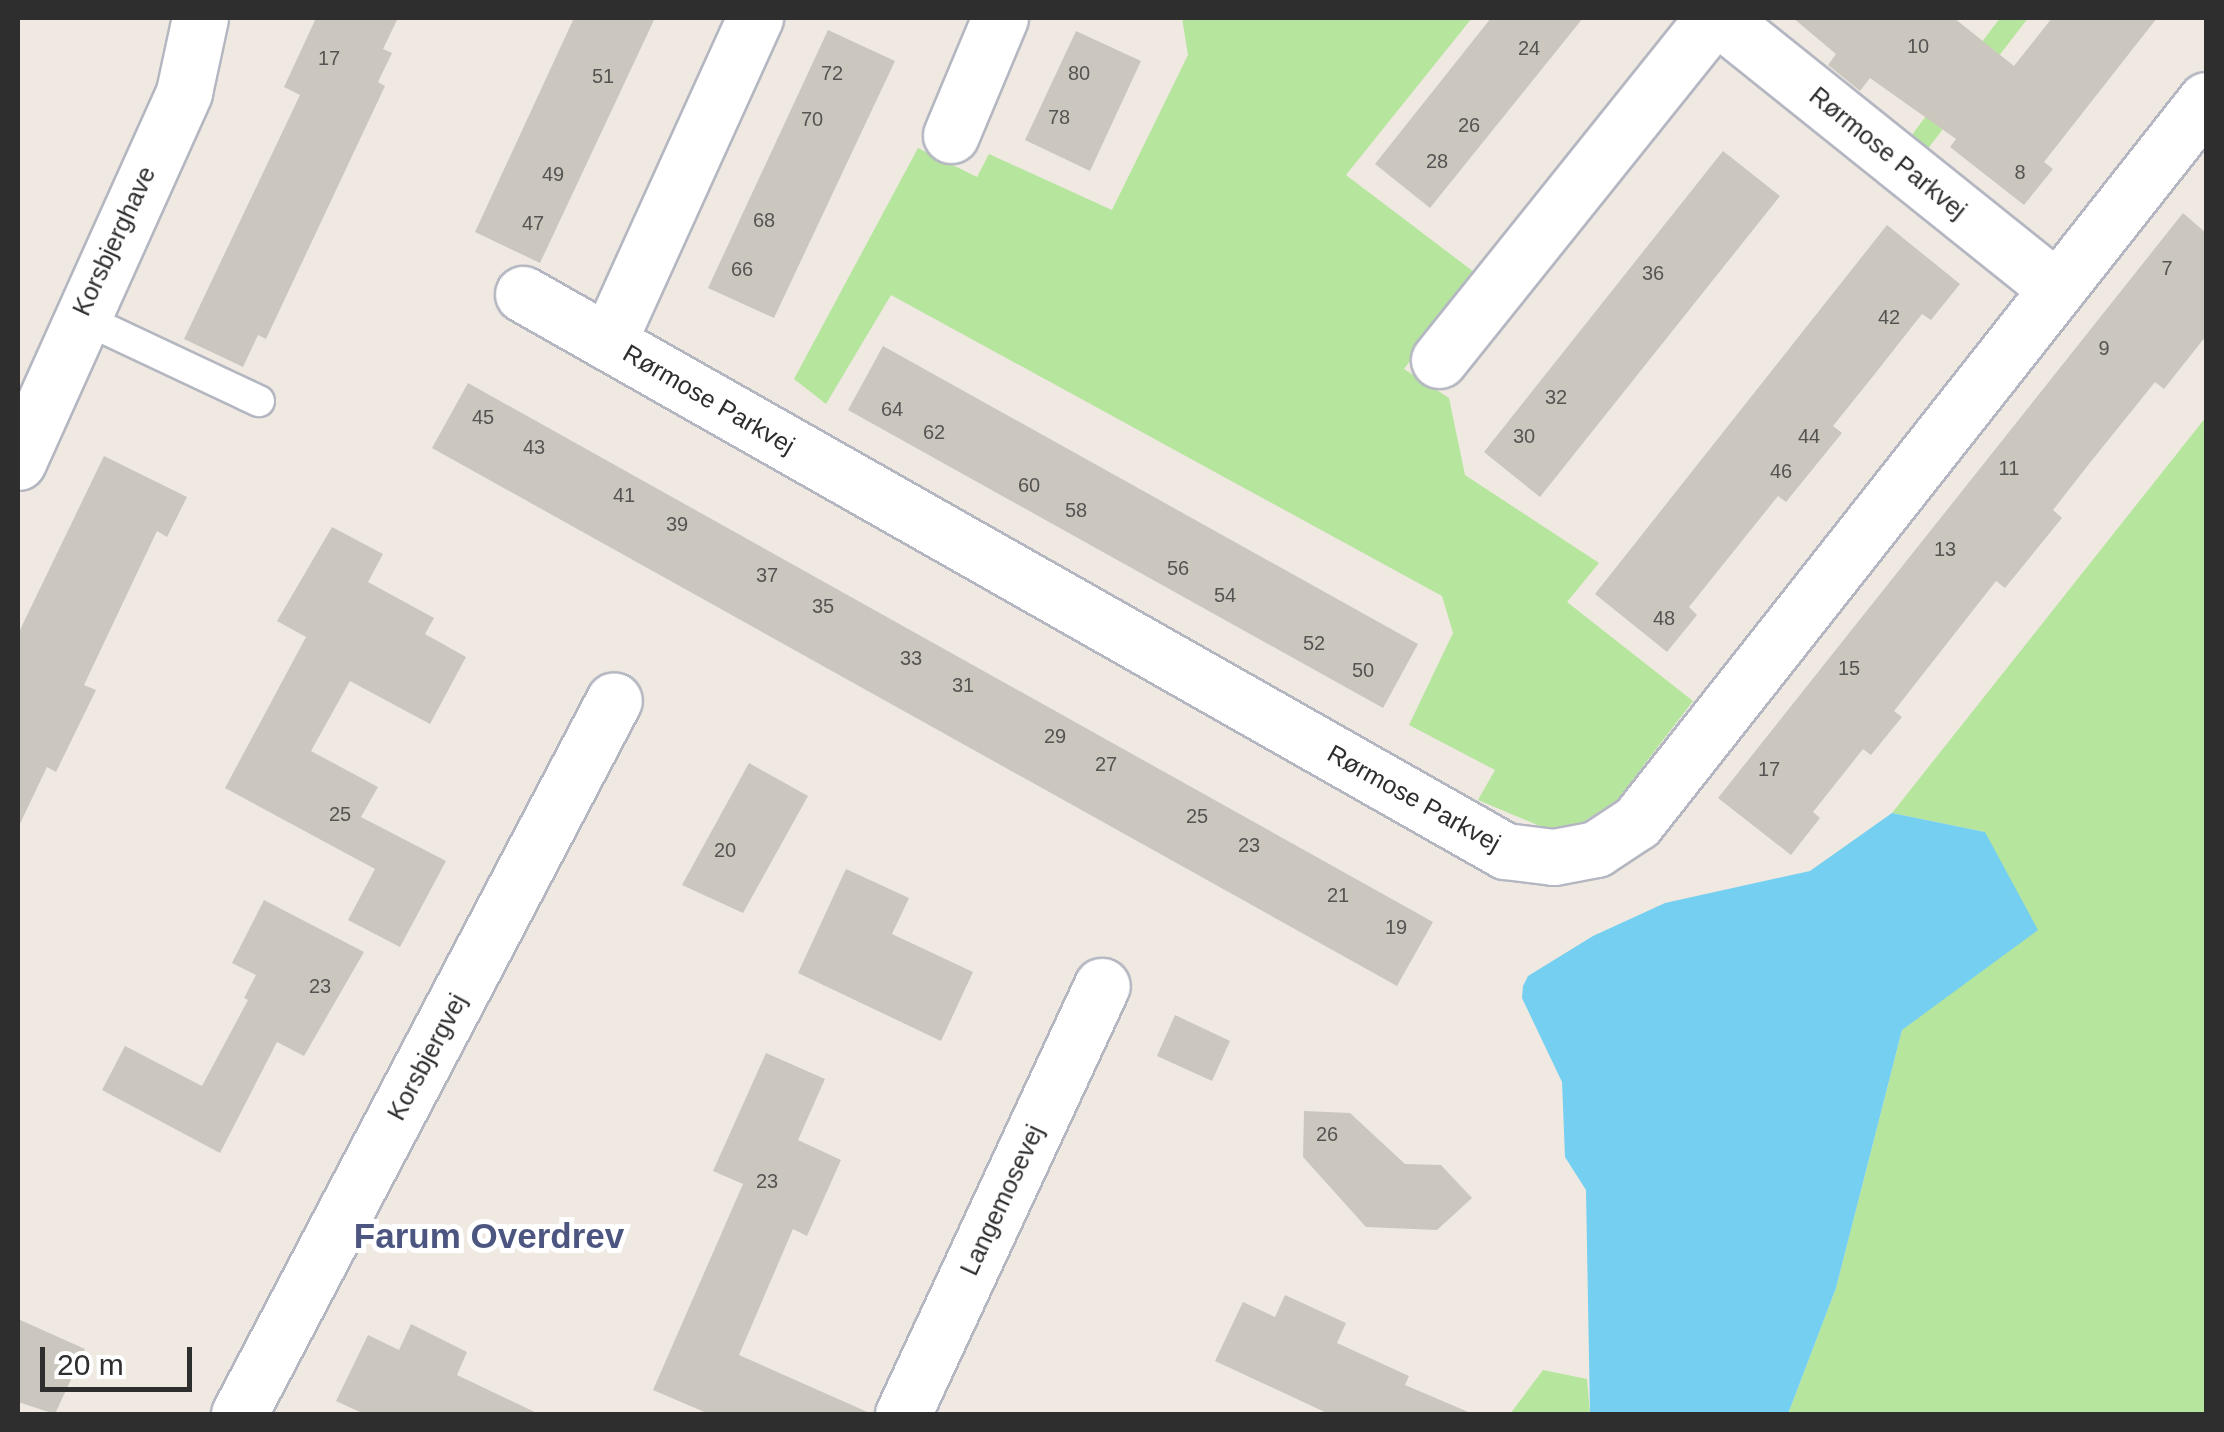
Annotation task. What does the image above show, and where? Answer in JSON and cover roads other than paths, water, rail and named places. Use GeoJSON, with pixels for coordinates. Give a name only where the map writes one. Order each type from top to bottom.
{"type":"FeatureCollection","features":[{"type":"Feature","properties":{"kind":"street","name":"Korsbjerghave"},"geometry":{"type":"LineString","coordinates":[[18,462],[78,316],[184,92],[200,18]]}},
{"type":"Feature","properties":{"kind":"street","name":"Rørmose Parkvej"},"geometry":{"type":"LineString","coordinates":[[608,342],[755,18]]}},
{"type":"Feature","properties":{"kind":"street"},"geometry":{"type":"LineString","coordinates":[[951,134],[1000,18]]}},
{"type":"Feature","properties":{"kind":"street","name":"Rørmose Parkvej"},"geometry":{"type":"LineString","coordinates":[[1440,360],[1716,18],[2058,289]]}},
{"type":"Feature","properties":{"kind":"street","name":"Rørmose Parkvej"},"geometry":{"type":"LineString","coordinates":[[524,294],[1505,850],[1554,858],[1596,849],[1637,822],[2206,100]]}},
{"type":"Feature","properties":{"kind":"street","name":"Korsbjergvej"},"geometry":{"type":"LineString","coordinates":[[240,1414],[614,700]]}},
{"type":"Feature","properties":{"kind":"street","name":"Langemosevej"},"geometry":{"type":"LineString","coordinates":[[903,1414],[1102,986]]}},
{"type":"Feature","properties":{"kind":"lane"},"geometry":{"type":"LineString","coordinates":[[78,316],[259,401]]}},
{"type":"Feature","properties":{"kind":"water"},"geometry":{"type":"Polygon","coordinates":[[[1892,813],[1985,832],[2038,930],[1902,1030],[1836,1288],[1788,1414],[1590,1414],[1586,1190],[1565,1157],[1562,1082],[1522,998],[1528,976],[1593,936],[1665,903],[1810,871],[1892,813]]]}},
{"type":"Feature","properties":{"kind":"district","name":"Farum Overdrev"},"geometry":{"type":"Point","coordinates":[489,1236]}}]}
